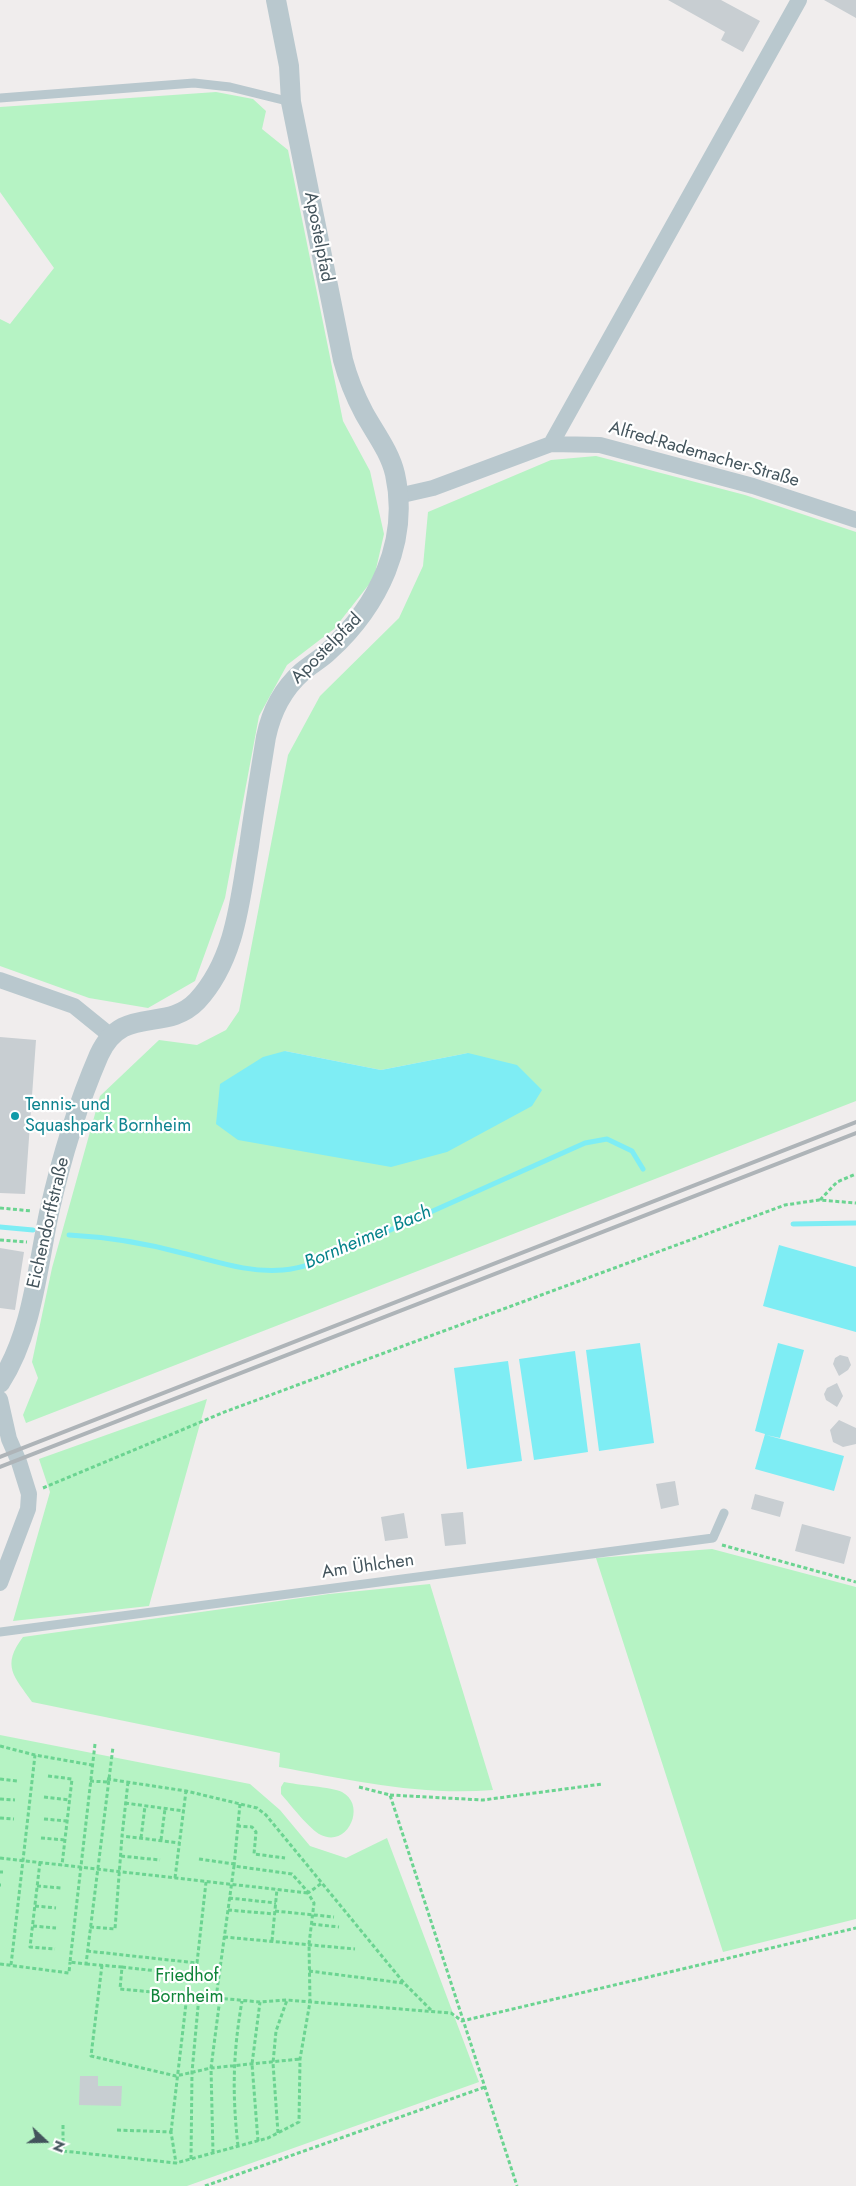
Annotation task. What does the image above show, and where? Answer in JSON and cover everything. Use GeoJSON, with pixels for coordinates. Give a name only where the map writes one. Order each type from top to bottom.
{"type":"FeatureCollection","features":[{"type":"Feature","properties":{"kind":"street","name":"Apostelpfad"},"geometry":{"type":"LineString","coordinates":[[111,1036],[120,1028],[130,1024],[165,1018],[182,1012],[196,1002],[214,977],[236,926],[266,737],[272,716],[293,681],[342,639],[365,612],[388,570],[394,548],[398,496],[391,462],[355,396],[343,360],[291,102],[289,66],[276,0]]}},
{"type":"Feature","properties":{"kind":"street"},"geometry":{"type":"LineString","coordinates":[[551,444],[739,107],[791,2]]}},
{"type":"Feature","properties":{"kind":"street","name":"Alfred-Rademacher-Straße"},"geometry":{"type":"LineString","coordinates":[[398,496],[433,488],[551,444],[600,445],[753,486],[856,520]]}},
{"type":"Feature","properties":{"kind":"street"},"geometry":{"type":"LineString","coordinates":[[0,980],[74,1006],[111,1036]]}},
{"type":"Feature","properties":{"kind":"street","name":"Eichendorffstraße"},"geometry":{"type":"LineString","coordinates":[[0,1383],[13,1363],[27,1321],[61,1162],[77,1112],[100,1054],[111,1036]]}},
{"type":"Feature","properties":{"kind":"street"},"geometry":{"type":"LineString","coordinates":[[0,1398],[9,1439],[19,1462],[29,1494],[28,1509],[0,1583]]}},
{"type":"Feature","properties":{"kind":"lane"},"geometry":{"type":"LineString","coordinates":[[0,98],[194,83],[230,87],[291,102]]}},
{"type":"Feature","properties":{"kind":"lane"},"geometry":{"type":"LineString","coordinates":[[713,1538],[724,1513]]}},
{"type":"Feature","properties":{"kind":"lane","name":"Am Ühlchen"},"geometry":{"type":"LineString","coordinates":[[0,1632],[713,1538]]}},
{"type":"Feature","properties":{"kind":"path"},"geometry":{"type":"LineString","coordinates":[[819,1200],[837,1182],[856,1174]]}},
{"type":"Feature","properties":{"kind":"path"},"geometry":{"type":"LineString","coordinates":[[29,1494],[227,1411],[785,1205],[819,1200],[856,1203]]}},
{"type":"Feature","properties":{"kind":"path"},"geometry":{"type":"LineString","coordinates":[[0,1208],[49,1213]]}},
{"type":"Feature","properties":{"kind":"path"},"geometry":{"type":"LineString","coordinates":[[0,1240],[25,1241],[42,1246]]}},
{"type":"Feature","properties":{"kind":"path"},"geometry":{"type":"LineString","coordinates":[[713,1538],[721,1544],[734,1549],[856,1582]]}},
{"type":"Feature","properties":{"kind":"path"},"geometry":{"type":"LineString","coordinates":[[0,1964],[69,1973],[95,1744]]}},
{"type":"Feature","properties":{"kind":"path"},"geometry":{"type":"LineString","coordinates":[[0,1746],[35,1755],[92,1765]]}},
{"type":"Feature","properties":{"kind":"path"},"geometry":{"type":"LineString","coordinates":[[86,1964],[107,1781],[113,1746]]}},
{"type":"Feature","properties":{"kind":"path"},"geometry":{"type":"LineString","coordinates":[[11,1966],[35,1755]]}},
{"type":"Feature","properties":{"kind":"path"},"geometry":{"type":"LineString","coordinates":[[48,1776],[72,1779],[62,1865]]}},
{"type":"Feature","properties":{"kind":"path"},"geometry":{"type":"LineString","coordinates":[[0,1779],[17,1782]]}},
{"type":"Feature","properties":{"kind":"path"},"geometry":{"type":"LineString","coordinates":[[90,1781],[128,1782],[186,1791],[257,1808],[266,1815],[404,1983],[432,2011]]}},
{"type":"Feature","properties":{"kind":"path"},"geometry":{"type":"LineString","coordinates":[[90,1927],[115,1929],[128,1782]]}},
{"type":"Feature","properties":{"kind":"path"},"geometry":{"type":"LineString","coordinates":[[359,1787],[390,1794],[483,1800],[602,1784]]}},
{"type":"Feature","properties":{"kind":"path"},"geometry":{"type":"LineString","coordinates":[[175,1878],[186,1791]]}},
{"type":"Feature","properties":{"kind":"path"},"geometry":{"type":"LineString","coordinates":[[390,1794],[517,2186]]}},
{"type":"Feature","properties":{"kind":"path"},"geometry":{"type":"LineString","coordinates":[[44,1797],[70,1800]]}},
{"type":"Feature","properties":{"kind":"path"},"geometry":{"type":"LineString","coordinates":[[0,1799],[15,1800]]}},
{"type":"Feature","properties":{"kind":"path"},"geometry":{"type":"LineString","coordinates":[[126,1803],[184,1812]]}},
{"type":"Feature","properties":{"kind":"path"},"geometry":{"type":"LineString","coordinates":[[212,2153],[212,2068],[224,1938],[240,1804]]}},
{"type":"Feature","properties":{"kind":"path"},"geometry":{"type":"LineString","coordinates":[[141,1838],[144,1806]]}},
{"type":"Feature","properties":{"kind":"path"},"geometry":{"type":"LineString","coordinates":[[161,1840],[165,1809]]}},
{"type":"Feature","properties":{"kind":"path"},"geometry":{"type":"LineString","coordinates":[[0,1818],[14,1819]]}},
{"type":"Feature","properties":{"kind":"path"},"geometry":{"type":"LineString","coordinates":[[44,1819],[68,1821]]}},
{"type":"Feature","properties":{"kind":"path"},"geometry":{"type":"LineString","coordinates":[[238,1826],[252,1827],[256,1832],[254,1854],[285,1858]]}},
{"type":"Feature","properties":{"kind":"path"},"geometry":{"type":"LineString","coordinates":[[122,1836],[180,1843]]}},
{"type":"Feature","properties":{"kind":"path"},"geometry":{"type":"LineString","coordinates":[[42,1838],[65,1840]]}},
{"type":"Feature","properties":{"kind":"path"},"geometry":{"type":"LineString","coordinates":[[120,1856],[160,1860]]}},
{"type":"Feature","properties":{"kind":"path"},"geometry":{"type":"LineString","coordinates":[[0,1858],[308,1893],[322,1883]]}},
{"type":"Feature","properties":{"kind":"path"},"geometry":{"type":"LineString","coordinates":[[63,2125],[63,2151],[176,2163],[258,2141],[299,2122],[300,2059],[310,2002],[309,1944],[314,1903],[292,1874],[199,1859]]}},
{"type":"Feature","properties":{"kind":"path"},"geometry":{"type":"LineString","coordinates":[[40,1862],[30,1947],[55,1949]]}},
{"type":"Feature","properties":{"kind":"path"},"geometry":{"type":"LineString","coordinates":[[70,1962],[193,1975],[197,1963],[206,1882]]}},
{"type":"Feature","properties":{"kind":"path"},"geometry":{"type":"LineString","coordinates":[[37,1886],[61,1888]]}},
{"type":"Feature","properties":{"kind":"path"},"geometry":{"type":"LineString","coordinates":[[272,1941],[277,1889]]}},
{"type":"Feature","properties":{"kind":"path"},"geometry":{"type":"LineString","coordinates":[[229,1898],[276,1904]]}},
{"type":"Feature","properties":{"kind":"path"},"geometry":{"type":"LineString","coordinates":[[35,1906],[56,1908]]}},
{"type":"Feature","properties":{"kind":"path"},"geometry":{"type":"LineString","coordinates":[[228,1910],[334,1917]]}},
{"type":"Feature","properties":{"kind":"path"},"geometry":{"type":"LineString","coordinates":[[312,1924],[339,1927]]}},
{"type":"Feature","properties":{"kind":"path"},"geometry":{"type":"LineString","coordinates":[[33,1926],[56,1928]]}},
{"type":"Feature","properties":{"kind":"path"},"geometry":{"type":"LineString","coordinates":[[122,1967],[120,1989],[260,2002],[287,2000],[432,2011],[451,2013],[462,2021],[856,1928]]}},
{"type":"Feature","properties":{"kind":"path"},"geometry":{"type":"LineString","coordinates":[[224,1938],[355,1949]]}},
{"type":"Feature","properties":{"kind":"path"},"geometry":{"type":"LineString","coordinates":[[87,1951],[197,1963]]}},
{"type":"Feature","properties":{"kind":"path"},"geometry":{"type":"LineString","coordinates":[[102,1965],[91,2056],[176,2076],[212,2068],[300,2059]]}},
{"type":"Feature","properties":{"kind":"path"},"geometry":{"type":"LineString","coordinates":[[309,1971],[404,1983]]}},
{"type":"Feature","properties":{"kind":"path"},"geometry":{"type":"LineString","coordinates":[[176,2163],[171,2132],[186,1995]]}},
{"type":"Feature","properties":{"kind":"path"},"geometry":{"type":"LineString","coordinates":[[191,2159],[192,2072],[199,1996]]}},
{"type":"Feature","properties":{"kind":"path"},"geometry":{"type":"LineString","coordinates":[[238,2146],[234,2107],[233,2066],[242,2000]]}},
{"type":"Feature","properties":{"kind":"path"},"geometry":{"type":"LineString","coordinates":[[278,2133],[273,2063],[276,2031],[287,2000]]}},
{"type":"Feature","properties":{"kind":"path"},"geometry":{"type":"LineString","coordinates":[[258,2141],[252,2064],[260,2002]]}},
{"type":"Feature","properties":{"kind":"path"},"geometry":{"type":"LineString","coordinates":[[205,2186],[485,2087]]}},
{"type":"Feature","properties":{"kind":"path"},"geometry":{"type":"LineString","coordinates":[[117,2130],[171,2132]]}},
{"type":"Feature","properties":{"kind":"green space"},"geometry":{"type":"Polygon","coordinates":[[[216,92],[253,99],[266,111],[262,129],[288,150],[343,421],[370,471],[384,534],[374,578],[334,629],[287,665],[259,716],[225,898],[195,981],[148,1008],[89,998],[0,966],[0,319],[10,324],[54,268],[0,192],[0,107],[216,92]]]}},
{"type":"Feature","properties":{"kind":"green space"},"geometry":{"type":"Polygon","coordinates":[[[596,456],[745,495],[856,532],[856,1101],[26,1423],[23,1415],[38,1378],[32,1362],[52,1268],[100,1096],[159,1040],[197,1045],[226,1030],[239,1011],[288,755],[320,696],[399,618],[423,566],[428,512],[551,460],[596,456]],[[285,1051],[216,1124],[468,1053],[381,1070],[285,1051]]]}},
{"type":"Feature","properties":{"kind":"green space"},"geometry":{"type":"Polygon","coordinates":[[[207,1399],[149,1606],[13,1621],[50,1492],[39,1459],[207,1399]]]}},
{"type":"Feature","properties":{"kind":"green space"},"geometry":{"type":"Polygon","coordinates":[[[712,1549],[856,1587],[856,1919],[723,1952],[596,1558],[712,1549]]]}},
{"type":"Feature","properties":{"kind":"green space"},"geometry":{"type":"Polygon","coordinates":[[[430,1584],[493,1790],[439,1791],[412,1789],[359,1782],[279,1767],[280,1753],[32,1702],[12,1671],[11,1663],[13,1656],[16,1647],[23,1637],[329,1594],[430,1584]]]}},
{"type":"Feature","properties":{"kind":"green space","name":"Friedhof Bornheim"},"geometry":{"type":"Polygon","coordinates":[[[0,1735],[250,1784],[280,1810],[310,1846],[346,1858],[387,1838],[479,2082],[187,2186],[0,2186],[0,1735]]]}},
{"type":"Feature","properties":{"kind":"green space"},"geometry":{"type":"Polygon","coordinates":[[[284,1782],[342,1792],[349,1798],[353,1806],[351,1823],[346,1831],[339,1836],[331,1837],[316,1832],[281,1794],[281,1787],[284,1782]]]}},
{"type":"Feature","properties":{"kind":"water"},"geometry":{"type":"Polygon","coordinates":[[[285,1051],[381,1070],[468,1053],[517,1065],[542,1090],[532,1106],[447,1152],[391,1167],[238,1140],[216,1124],[220,1084],[263,1057],[285,1051]]]}},
{"type":"Feature","properties":{"kind":"water"},"geometry":{"type":"Polygon","coordinates":[[[779,1245],[856,1267],[856,1332],[763,1306],[779,1245]]]}},
{"type":"Feature","properties":{"kind":"water"},"geometry":{"type":"Polygon","coordinates":[[[640,1343],[654,1443],[599,1451],[586,1350],[640,1343]]]}},
{"type":"Feature","properties":{"kind":"water"},"geometry":{"type":"Polygon","coordinates":[[[778,1343],[804,1350],[780,1438],[766,1435],[844,1456],[834,1491],[755,1469],[765,1434],[755,1431],[778,1343]]]}},
{"type":"Feature","properties":{"kind":"water"},"geometry":{"type":"Polygon","coordinates":[[[575,1351],[588,1452],[534,1460],[519,1359],[575,1351]]]}},
{"type":"Feature","properties":{"kind":"water"},"geometry":{"type":"Polygon","coordinates":[[[508,1361],[522,1461],[467,1469],[454,1368],[508,1361]]]}},
{"type":"Feature","properties":{"kind":"building"},"geometry":{"type":"Polygon","coordinates":[[[668,0],[721,0],[760,21],[743,52],[721,40],[725,32],[668,0]]]}},
{"type":"Feature","properties":{"kind":"building"},"geometry":{"type":"Polygon","coordinates":[[[824,0],[856,0],[856,18],[824,0]]]}},
{"type":"Feature","properties":{"kind":"building","name":"Tennis- und Squashpark Bornheim"},"geometry":{"type":"Polygon","coordinates":[[[0,1037],[36,1040],[25,1194],[0,1193],[0,1037]]]}},
{"type":"Feature","properties":{"kind":"building"},"geometry":{"type":"Polygon","coordinates":[[[0,1248],[24,1252],[15,1310],[0,1308],[0,1248]]]}},
{"type":"Feature","properties":{"kind":"building"},"geometry":{"type":"Polygon","coordinates":[[[840,1355],[848,1357],[851,1365],[848,1370],[839,1376],[833,1364],[835,1358],[840,1355]]]}},
{"type":"Feature","properties":{"kind":"building"},"geometry":{"type":"Polygon","coordinates":[[[837,1383],[843,1396],[837,1407],[826,1400],[824,1394],[827,1388],[837,1383]]]}},
{"type":"Feature","properties":{"kind":"building"},"geometry":{"type":"Polygon","coordinates":[[[839,1420],[856,1428],[856,1444],[843,1447],[833,1442],[830,1430],[839,1420]]]}},
{"type":"Feature","properties":{"kind":"building"},"geometry":{"type":"Polygon","coordinates":[[[675,1481],[679,1505],[661,1509],[656,1484],[675,1481]]]}},
{"type":"Feature","properties":{"kind":"building"},"geometry":{"type":"Polygon","coordinates":[[[755,1494],[784,1502],[780,1517],[751,1509],[755,1494]]]}},
{"type":"Feature","properties":{"kind":"building"},"geometry":{"type":"Polygon","coordinates":[[[463,1512],[466,1544],[445,1546],[441,1514],[463,1512]]]}},
{"type":"Feature","properties":{"kind":"building"},"geometry":{"type":"Polygon","coordinates":[[[404,1513],[408,1538],[385,1541],[381,1517],[404,1513]]]}},
{"type":"Feature","properties":{"kind":"building"},"geometry":{"type":"Polygon","coordinates":[[[802,1524],[851,1537],[844,1564],[795,1551],[802,1524]]]}},
{"type":"Feature","properties":{"kind":"building"},"geometry":{"type":"Polygon","coordinates":[[[80,2076],[98,2076],[98,2086],[122,2086],[121,2106],[79,2105],[80,2076]]]}},
{"type":"Feature","properties":{"kind":"waterway","name":"Bornheimer Bach"},"geometry":{"type":"LineString","coordinates":[[69,1235],[140,1243],[244,1268],[283,1270],[306,1266],[320,1261],[585,1143],[607,1139],[632,1151],[643,1169]]}},
{"type":"Feature","properties":{"kind":"waterway","name":"Bornheimer Bach"},"geometry":{"type":"LineString","coordinates":[[793,1224],[856,1223]]}},
{"type":"Feature","properties":{"kind":"waterway","name":"Bornheimer Bach"},"geometry":{"type":"LineString","coordinates":[[0,1227],[33,1230]]}},
{"type":"Feature","properties":{"kind":"railway"},"geometry":{"type":"LineString","coordinates":[[0,1457],[856,1122]]}},
{"type":"Feature","properties":{"kind":"railway"},"geometry":{"type":"LineString","coordinates":[[0,1467],[856,1133]]}},
{"type":"Feature","properties":{"kind":"place","name":"Tennis- und Squashpark Bornheim"},"geometry":{"type":"Point","coordinates":[15,1116]}}]}
